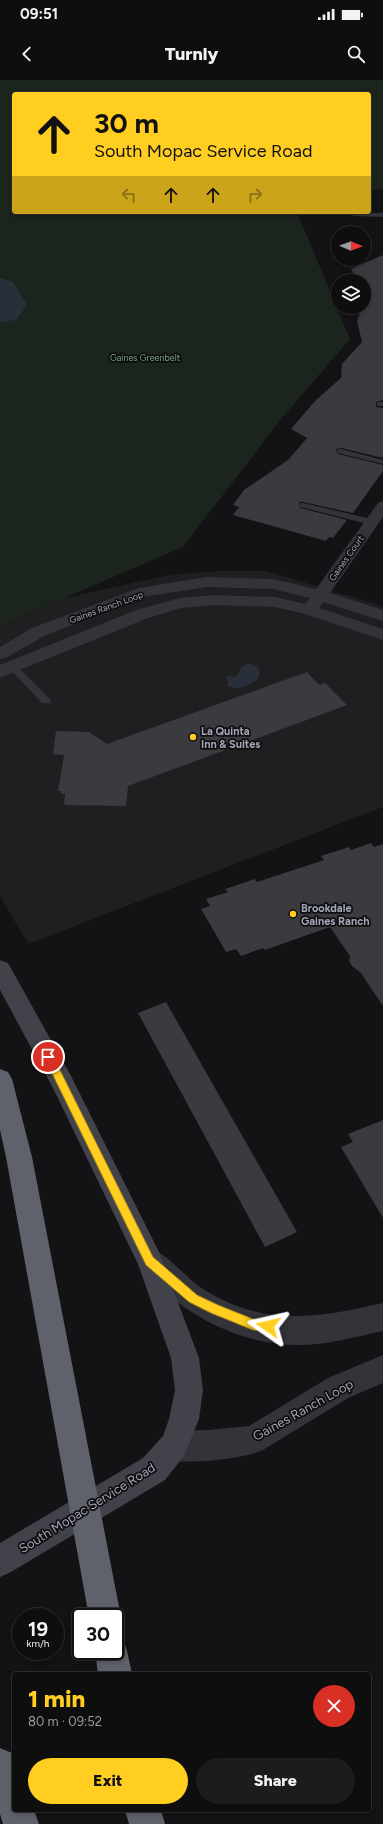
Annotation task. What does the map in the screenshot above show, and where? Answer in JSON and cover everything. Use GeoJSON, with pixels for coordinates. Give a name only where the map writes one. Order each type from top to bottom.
{"type":"FeatureCollection","features":[{"type":"Feature","properties":{"kind":"highway"},"geometry":{"type":"LineString","coordinates":[[0,1079],[19,1157],[103,1608]]}},
{"type":"Feature","properties":{"kind":"highway"},"geometry":{"type":"LineString","coordinates":[[113,1660],[115,1672]]}},
{"type":"Feature","properties":{"kind":"highway"},"geometry":{"type":"LineString","coordinates":[[0,1765],[12,1798]]}},
{"type":"Feature","properties":{"kind":"highway"},"geometry":{"type":"LineString","coordinates":[[17,1812],[21,1824]]}},
{"type":"Feature","properties":{"kind":"highway"},"geometry":{"type":"LineString","coordinates":[[144,1812],[147,1824]]}},
{"type":"Feature","properties":{"kind":"main road","name":"South Mopac Service Road"},"geometry":{"type":"LineString","coordinates":[[0,969],[63,1083],[150,1261],[185,1358],[189,1390],[184,1419],[174,1446],[154,1469],[0,1561]]}},
{"type":"Feature","properties":{"kind":"street","name":"Gaines Court"},"geometry":{"type":"LineString","coordinates":[[310,610],[383,506]]}},
{"type":"Feature","properties":{"kind":"street","name":"Gaines Ranch Loop"},"geometry":{"type":"LineString","coordinates":[[1,654],[38,632],[139,593],[206,582],[273,584],[320,596],[383,616]]}},
{"type":"Feature","properties":{"kind":"street","name":"Gaines Ranch Loop"},"geometry":{"type":"LineString","coordinates":[[6,670],[142,614],[180,603],[214,600],[275,602],[310,610],[383,635]]}},
{"type":"Feature","properties":{"kind":"street"},"geometry":{"type":"LineString","coordinates":[[1,654],[6,670]]}},
{"type":"Feature","properties":{"kind":"street"},"geometry":{"type":"LineString","coordinates":[[150,1261],[193,1298],[215,1310],[253,1324],[299,1331],[338,1327],[383,1317]]}},
{"type":"Feature","properties":{"kind":"street","name":"Gaines Ranch Loop"},"geometry":{"type":"LineString","coordinates":[[174,1446],[209,1445],[253,1440],[338,1388],[383,1369]]}},
{"type":"Feature","properties":{"kind":"lane"},"geometry":{"type":"LineString","coordinates":[[355,215],[383,215]]}},
{"type":"Feature","properties":{"kind":"lane"},"geometry":{"type":"LineString","coordinates":[[341,452],[383,462]]}},
{"type":"Feature","properties":{"kind":"lane"},"geometry":{"type":"LineString","coordinates":[[303,505],[372,522]]}},
{"type":"Feature","properties":{"kind":"lane"},"geometry":{"type":"LineString","coordinates":[[6,670],[46,700]]}},
{"type":"Feature","properties":{"kind":"shaded area"},"geometry":{"type":"Polygon","coordinates":[[[218,571],[266,571],[383,606],[383,807],[28,944],[0,896],[0,626],[65,598],[169,575],[218,571]]]}},
{"type":"Feature","properties":{"kind":"shaded area"},"geometry":{"type":"Polygon","coordinates":[[[247,664],[257,666],[260,673],[257,680],[239,688],[227,685],[228,682],[226,677],[230,675],[234,677],[237,675],[241,667],[247,664]]]}},
{"type":"Feature","properties":{"kind":"green space","name":"Gaines Greenbelt"},"geometry":{"type":"Polygon","coordinates":[[[0,80],[383,80],[383,189],[371,191],[371,92],[12,92],[12,214],[298,214],[331,293],[331,314],[340,314],[350,339],[281,419],[183,547],[0,626],[0,80]]]}},
{"type":"Feature","properties":{"kind":"building"},"geometry":{"type":"Polygon","coordinates":[[[383,255],[383,400],[376,402],[376,407],[383,408],[383,458],[341,448],[336,449],[338,454],[383,465],[383,471],[353,513],[299,502],[300,508],[347,520],[333,538],[329,537],[326,541],[233,515],[239,507],[233,505],[244,490],[288,460],[307,438],[291,429],[316,400],[341,378],[342,364],[362,342],[357,321],[360,314],[371,314],[371,274],[354,274],[351,269],[358,266],[371,266],[371,260],[383,255]]]}},
{"type":"Feature","properties":{"kind":"building","name":"La Quinta Inn & Suites"},"geometry":{"type":"Polygon","coordinates":[[[307,672],[319,685],[325,683],[347,705],[128,786],[126,806],[64,805],[65,794],[61,794],[61,791],[58,791],[64,755],[53,754],[56,731],[89,732],[107,744],[307,672]]]}},
{"type":"Feature","properties":{"kind":"building","name":"Brookdale Gaines Ranch"},"geometry":{"type":"Polygon","coordinates":[[[371,843],[374,847],[383,844],[383,1006],[361,973],[352,966],[349,961],[350,956],[330,927],[265,950],[263,948],[241,956],[236,949],[226,952],[201,909],[210,906],[206,899],[228,892],[225,889],[255,879],[257,882],[324,860],[321,856],[349,847],[351,850],[371,843]]]}},
{"type":"Feature","properties":{"kind":"building"},"geometry":{"type":"Polygon","coordinates":[[[166,1002],[297,1232],[265,1247],[138,1013],[166,1002]]]}},
{"type":"Feature","properties":{"kind":"building"},"geometry":{"type":"Polygon","coordinates":[[[383,1120],[383,1218],[341,1147],[353,1142],[348,1134],[383,1120]]]}},
{"type":"Feature","properties":{"kind":"waterway"},"geometry":{"type":"LineString","coordinates":[[0,286],[4,288],[14,305],[6,314],[0,314]]}},
{"type":"Feature","properties":{"kind":"place","name":"La Quinta Inn & Suites"},"geometry":{"type":"Point","coordinates":[193,737]}},
{"type":"Feature","properties":{"kind":"place","name":"Brookdale Gaines Ranch"},"geometry":{"type":"Point","coordinates":[293,914]}},
{"type":"Feature","properties":{"kind":"route"},"geometry":{"type":"LineString","coordinates":[[48,1057],[63,1083],[150,1261],[193,1298],[215,1310],[253,1324],[268,1326]]}}]}
